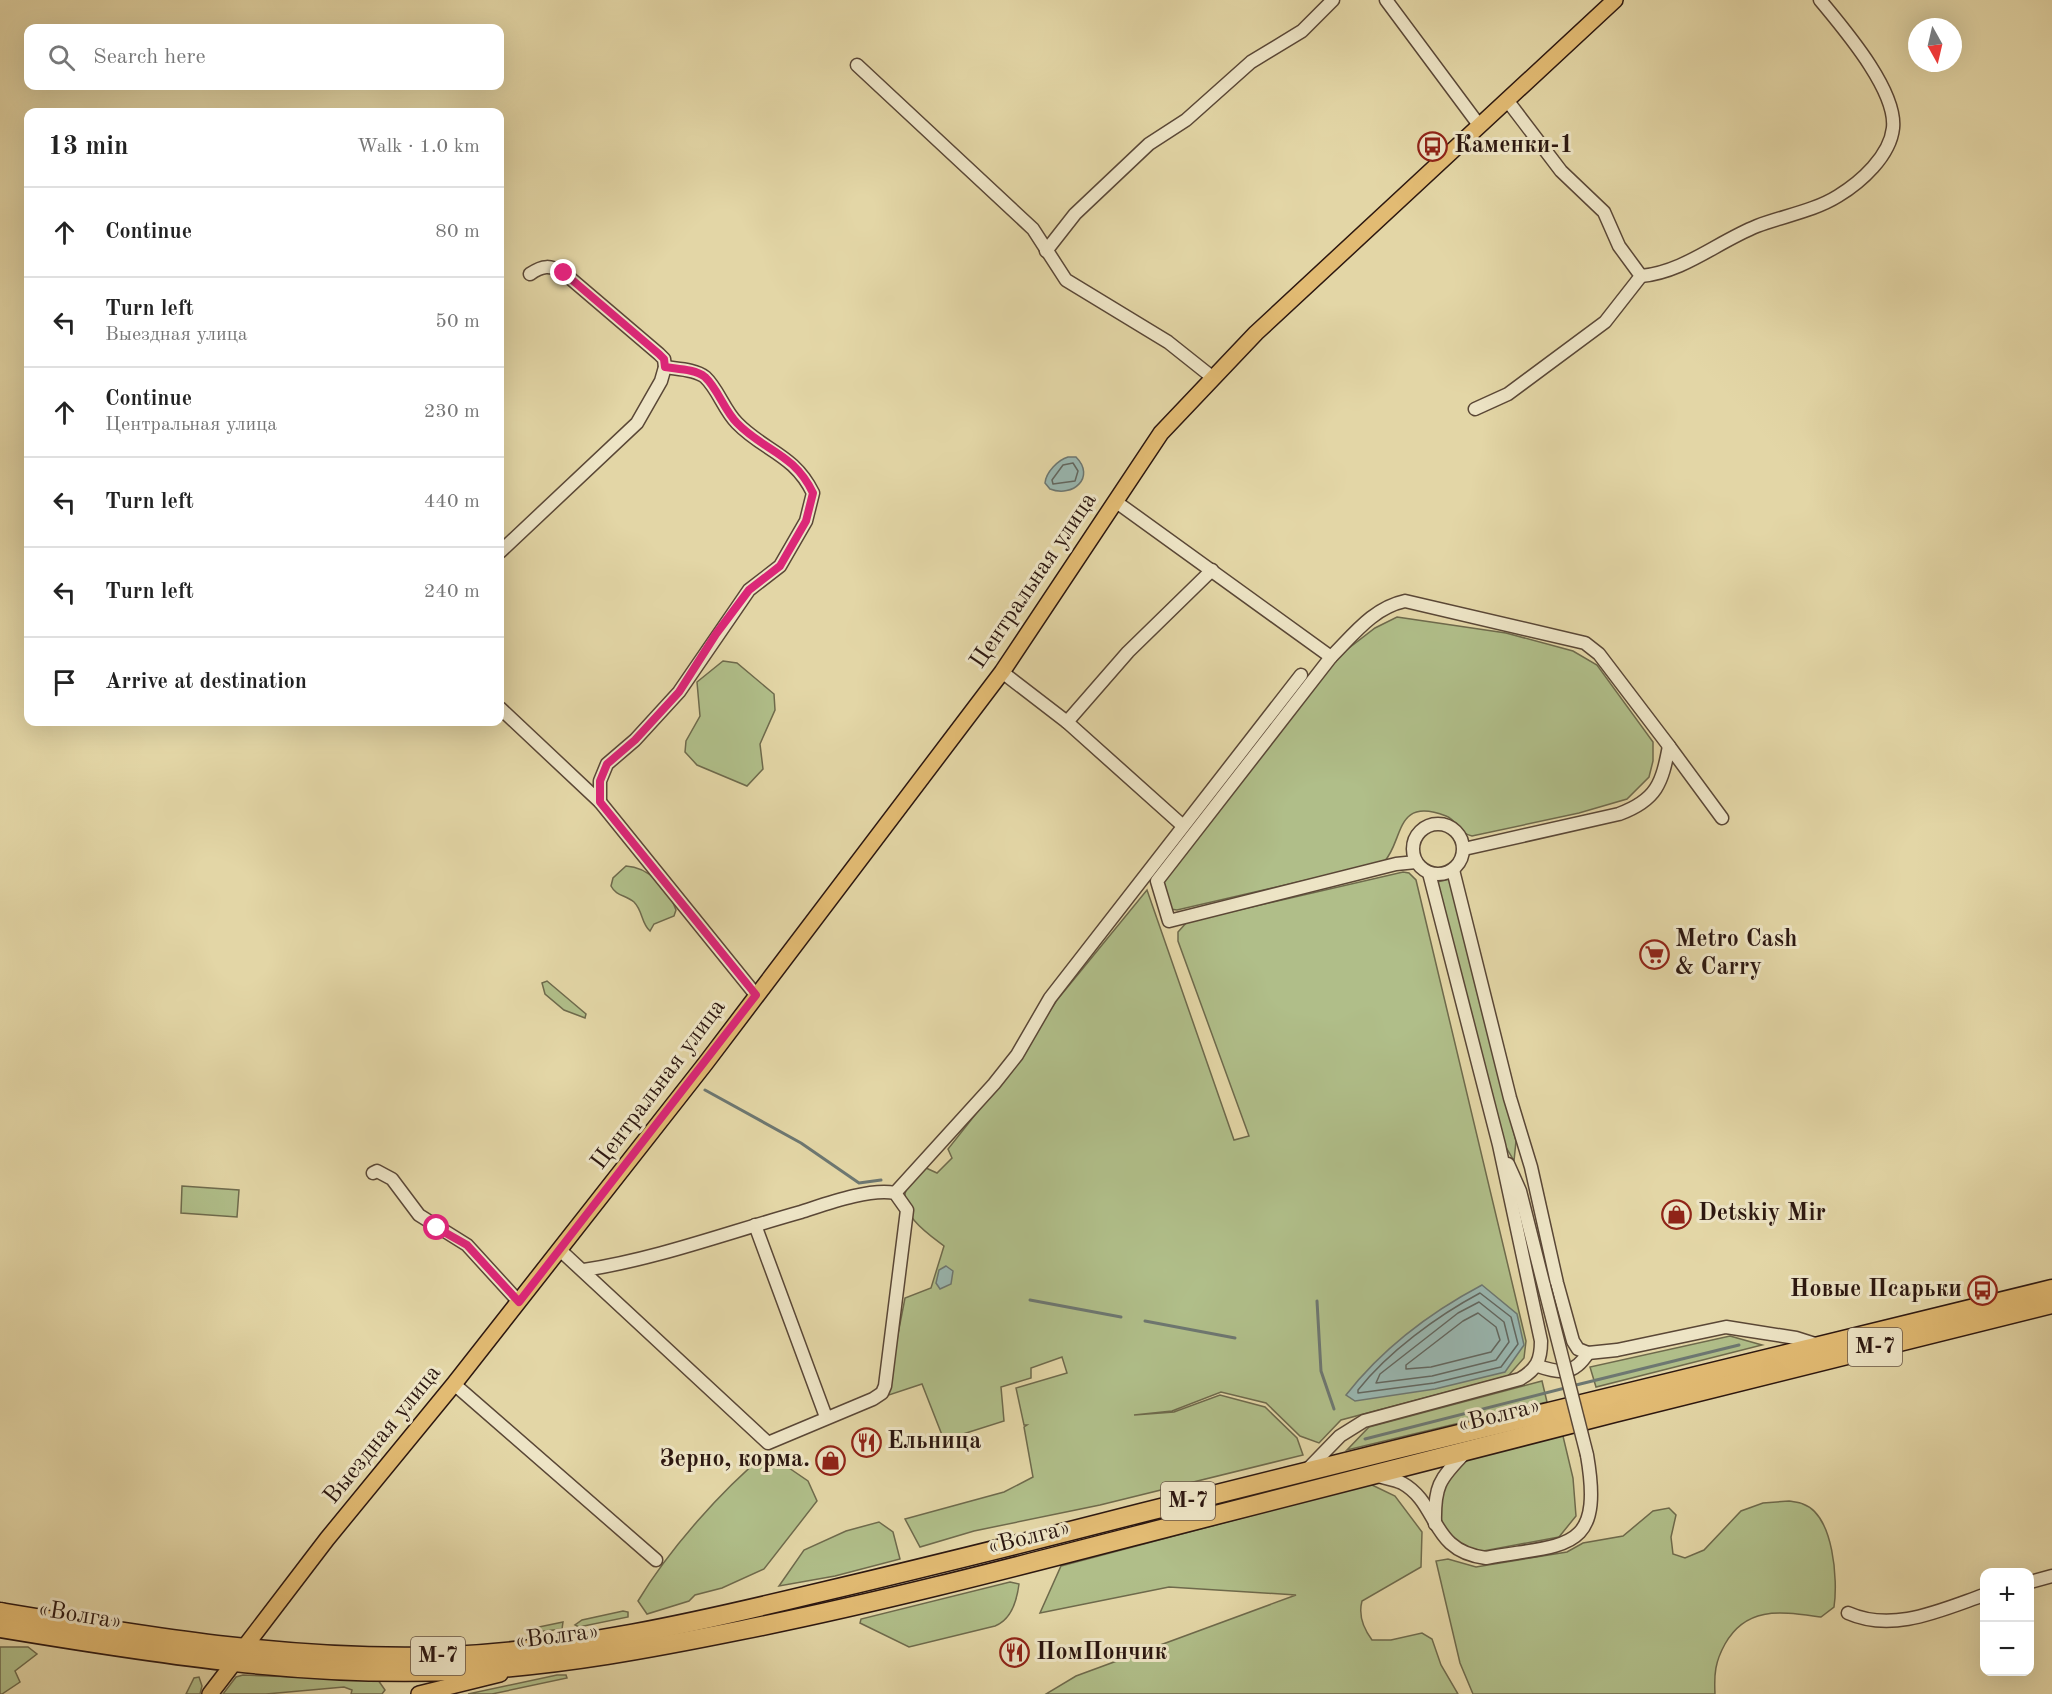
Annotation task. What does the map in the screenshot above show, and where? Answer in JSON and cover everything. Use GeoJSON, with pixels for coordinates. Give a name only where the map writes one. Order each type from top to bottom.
{"type":"FeatureCollection","features":[{"type":"Feature","properties":{"kind":"highway","name":"«Волга»"},"geometry":{"type":"LineString","coordinates":[[0,1612],[238,1656],[451,1656],[513,1652],[632,1636],[909,1572],[1306,1471],[2052,1290]]}},
{"type":"Feature","properties":{"kind":"highway","name":"«Волга»"},"geometry":{"type":"LineString","coordinates":[[0,1628],[388,1672],[471,1670],[537,1665],[645,1650],[819,1615],[1470,1448],[2052,1304]]}},
{"type":"Feature","properties":{"kind":"main road","name":"Центральная улица"},"geometry":{"type":"LineString","coordinates":[[560,1250],[1002,672],[1161,433],[1212,377],[1615,0]]}},
{"type":"Feature","properties":{"kind":"main road","name":"Выездная улица"},"geometry":{"type":"LineString","coordinates":[[210,1694],[327,1539],[560,1250]]}},
{"type":"Feature","properties":{"kind":"main road"},"geometry":{"type":"LineString","coordinates":[[419,1694],[537,1665]]}},
{"type":"Feature","properties":{"kind":"street"},"geometry":{"type":"LineString","coordinates":[[1046,251],[1075,214],[1149,144],[1186,120],[1251,62],[1302,31],[1333,0]]}},
{"type":"Feature","properties":{"kind":"street"},"geometry":{"type":"LineString","coordinates":[[1386,0],[1479,125]]}},
{"type":"Feature","properties":{"kind":"street"},"geometry":{"type":"LineString","coordinates":[[1475,409],[1508,394],[1605,322],[1641,276],[1657,274],[1682,266],[1723,241],[1836,198],[1865,177],[1890,141],[1893,126],[1891,107],[1883,89],[1820,0]]}},
{"type":"Feature","properties":{"kind":"street"},"geometry":{"type":"LineString","coordinates":[[857,65],[1033,229],[1066,280],[1168,342],[1212,377]]}},
{"type":"Feature","properties":{"kind":"street"},"geometry":{"type":"LineString","coordinates":[[1507,100],[1561,171],[1604,212],[1619,246],[1641,276]]}},
{"type":"Feature","properties":{"kind":"street"},"geometry":{"type":"LineString","coordinates":[[504,548],[637,423],[661,381],[665,367],[664,359],[659,354],[564,273],[552,266],[546,266],[530,274]]}},
{"type":"Feature","properties":{"kind":"street"},"geometry":{"type":"LineString","coordinates":[[600,802],[600,781],[607,764],[635,740],[679,692],[716,634],[749,590],[780,566],[806,521],[813,493],[797,468],[782,454],[752,438],[735,421],[705,377],[687,370],[665,367]]}},
{"type":"Feature","properties":{"kind":"street"},"geometry":{"type":"LineString","coordinates":[[1115,501],[1331,657]]}},
{"type":"Feature","properties":{"kind":"street"},"geometry":{"type":"LineString","coordinates":[[1067,722],[1128,652],[1212,570]]}},
{"type":"Feature","properties":{"kind":"street"},"geometry":{"type":"LineString","coordinates":[[1416,862],[1396,864],[1169,921],[1157,881],[1331,657],[1374,613],[1391,604],[1405,601],[1586,643],[1599,654],[1722,818]]}},
{"type":"Feature","properties":{"kind":"street"},"geometry":{"type":"LineString","coordinates":[[1002,672],[1067,722],[1182,825]]}},
{"type":"Feature","properties":{"kind":"street"},"geometry":{"type":"LineString","coordinates":[[894,1193],[994,1084],[1017,1055],[1050,998],[1182,825],[1301,675]]}},
{"type":"Feature","properties":{"kind":"street"},"geometry":{"type":"LineString","coordinates":[[504,712],[600,802],[756,995]]}},
{"type":"Feature","properties":{"kind":"street"},"geometry":{"type":"LineString","coordinates":[[1464,849],[1619,814],[1636,808],[1653,794],[1662,779],[1669,746]]}},
{"type":"Feature","properties":{"kind":"street"},"geometry":{"type":"LineString","coordinates":[[1436,824],[1452,828],[1462,841],[1464,849],[1462,857],[1453,870],[1437,875],[1429,873],[1416,862],[1413,845],[1416,837],[1428,826],[1436,824]]}},
{"type":"Feature","properties":{"kind":"street"},"geometry":{"type":"LineString","coordinates":[[1453,870],[1521,1140],[1531,1167],[1573,1341],[1578,1349],[1588,1353],[1617,1350],[1726,1327],[1796,1338],[1822,1347]]}},
{"type":"Feature","properties":{"kind":"street"},"geometry":{"type":"LineString","coordinates":[[1306,1471],[1340,1436],[1364,1421],[1511,1382],[1527,1375],[1538,1366],[1541,1341],[1499,1145],[1429,873]]}},
{"type":"Feature","properties":{"kind":"street"},"geometry":{"type":"LineString","coordinates":[[1520,1191],[1521,1140]]}},
{"type":"Feature","properties":{"kind":"street"},"geometry":{"type":"LineString","coordinates":[[1372,1474],[1402,1484],[1419,1498],[1443,1537],[1460,1551],[1486,1558],[1570,1540],[1581,1533],[1589,1520],[1593,1503],[1587,1455],[1520,1191],[1499,1145]]}},
{"type":"Feature","properties":{"kind":"street"},"geometry":{"type":"LineString","coordinates":[[373,1173],[377,1171],[392,1179],[419,1215],[467,1245],[519,1302]]}},
{"type":"Feature","properties":{"kind":"street"},"geometry":{"type":"LineString","coordinates":[[560,1250],[768,1443],[873,1399],[882,1393],[885,1386],[907,1210],[894,1193],[876,1192],[623,1264],[584,1270]]}},
{"type":"Feature","properties":{"kind":"street"},"geometry":{"type":"LineString","coordinates":[[755,1225],[826,1417]]}},
{"type":"Feature","properties":{"kind":"street"},"geometry":{"type":"LineString","coordinates":[[1538,1366],[1558,1373],[1566,1373],[1582,1364],[1588,1353]]}},
{"type":"Feature","properties":{"kind":"street"},"geometry":{"type":"LineString","coordinates":[[454,1384],[656,1560]]}},
{"type":"Feature","properties":{"kind":"street"},"geometry":{"type":"LineString","coordinates":[[1435,1525],[1434,1496],[1446,1472],[1470,1448]]}},
{"type":"Feature","properties":{"kind":"street"},"geometry":{"type":"LineString","coordinates":[[2034,1581],[2052,1576]]}},
{"type":"Feature","properties":{"kind":"street"},"geometry":{"type":"LineString","coordinates":[[1848,1613],[1862,1619],[1898,1621],[1935,1612],[1980,1596]]}},
{"type":"Feature","properties":{"kind":"green space"},"geometry":{"type":"Polygon","coordinates":[[[1397,617],[1506,633],[1573,651],[1597,665],[1653,742],[1653,761],[1649,777],[1627,799],[1579,813],[1472,836],[1464,833],[1446,816],[1429,811],[1417,812],[1409,816],[1403,824],[1384,862],[1177,910],[1170,909],[1159,883],[1336,658],[1375,628],[1397,617]]]}},
{"type":"Feature","properties":{"kind":"green space"},"geometry":{"type":"Polygon","coordinates":[[[723,661],[737,663],[774,694],[775,710],[760,744],[763,769],[747,786],[697,765],[685,752],[686,741],[700,716],[697,682],[723,661]]]}},
{"type":"Feature","properties":{"kind":"green space"},"geometry":{"type":"Polygon","coordinates":[[[626,866],[643,870],[657,880],[673,902],[676,910],[674,916],[654,924],[650,931],[634,902],[616,892],[611,886],[613,878],[626,866]]]}},
{"type":"Feature","properties":{"kind":"green space"},"geometry":{"type":"Polygon","coordinates":[[[1403,872],[1409,873],[1416,880],[1526,1341],[1524,1358],[1508,1376],[1341,1420],[1319,1443],[1300,1436],[1266,1403],[1221,1392],[1172,1411],[1134,1415],[1174,1412],[1220,1395],[1265,1407],[1297,1438],[1303,1455],[1100,1505],[974,1531],[920,1547],[905,1519],[1004,1492],[1033,1477],[1024,1427],[1027,1425],[1024,1425],[1016,1388],[1067,1373],[1062,1357],[1031,1368],[1031,1378],[1001,1387],[1004,1421],[944,1440],[922,1384],[886,1396],[905,1298],[931,1288],[944,1246],[910,1215],[905,1199],[906,1190],[910,1184],[926,1168],[937,1173],[952,1158],[948,1149],[1013,1067],[1057,1000],[1147,890],[1234,1140],[1249,1136],[1178,941],[1178,932],[1187,922],[1403,872]]]}},
{"type":"Feature","properties":{"kind":"green space"},"geometry":{"type":"Polygon","coordinates":[[[1450,879],[1516,1141],[1514,1161],[1504,1144],[1437,882],[1450,879]]]}},
{"type":"Feature","properties":{"kind":"green space"},"geometry":{"type":"Polygon","coordinates":[[[547,981],[586,1014],[585,1018],[564,1010],[545,994],[542,983],[547,981]]]}},
{"type":"Feature","properties":{"kind":"green space"},"geometry":{"type":"Polygon","coordinates":[[[182,1186],[239,1190],[237,1217],[181,1213],[182,1186]]]}},
{"type":"Feature","properties":{"kind":"green space"},"geometry":{"type":"Polygon","coordinates":[[[1730,1336],[1762,1345],[1596,1387],[1590,1367],[1730,1336]]]}},
{"type":"Feature","properties":{"kind":"green space"},"geometry":{"type":"Polygon","coordinates":[[[1542,1381],[1547,1402],[1347,1450],[1369,1427],[1542,1381]]]}},
{"type":"Feature","properties":{"kind":"green space"},"geometry":{"type":"Polygon","coordinates":[[[1562,1432],[1573,1478],[1576,1516],[1559,1537],[1478,1552],[1456,1544],[1440,1523],[1439,1498],[1450,1478],[1472,1454],[1562,1432]]]}},
{"type":"Feature","properties":{"kind":"green space"},"geometry":{"type":"Polygon","coordinates":[[[767,1453],[808,1481],[817,1501],[764,1569],[722,1588],[695,1595],[689,1601],[647,1614],[638,1601],[664,1562],[714,1502],[767,1453]]]}},
{"type":"Feature","properties":{"kind":"green space"},"geometry":{"type":"Polygon","coordinates":[[[1370,1484],[1395,1496],[1422,1532],[1421,1567],[1362,1601],[1361,1617],[1364,1626],[1372,1640],[1391,1640],[1422,1633],[1432,1639],[1441,1665],[1458,1694],[1046,1694],[1076,1676],[1296,1595],[1169,1587],[1040,1613],[1061,1566],[1370,1484]]]}},
{"type":"Feature","properties":{"kind":"green space"},"geometry":{"type":"Polygon","coordinates":[[[1789,1501],[1801,1503],[1813,1511],[1821,1521],[1827,1535],[1834,1566],[1834,1607],[1821,1617],[1779,1613],[1755,1617],[1744,1623],[1734,1631],[1719,1657],[1715,1674],[1715,1694],[1473,1694],[1460,1663],[1436,1561],[1448,1559],[1476,1567],[1567,1552],[1583,1543],[1623,1536],[1653,1511],[1669,1508],[1676,1515],[1671,1537],[1673,1554],[1685,1558],[1704,1550],[1741,1511],[1763,1503],[1789,1501]]]}},
{"type":"Feature","properties":{"kind":"green space"},"geometry":{"type":"Polygon","coordinates":[[[879,1522],[893,1532],[900,1559],[835,1576],[779,1586],[804,1550],[846,1531],[879,1522]]]}},
{"type":"Feature","properties":{"kind":"green space"},"geometry":{"type":"Polygon","coordinates":[[[1010,1582],[1019,1584],[1015,1603],[1005,1619],[995,1626],[909,1647],[860,1623],[861,1619],[1010,1582]]]}},
{"type":"Feature","properties":{"kind":"green space"},"geometry":{"type":"Polygon","coordinates":[[[623,1611],[628,1612],[628,1617],[579,1627],[575,1625],[582,1620],[623,1611]]]}},
{"type":"Feature","properties":{"kind":"green space"},"geometry":{"type":"Polygon","coordinates":[[[563,1622],[562,1629],[536,1632],[534,1628],[563,1622]]]}},
{"type":"Feature","properties":{"kind":"green space"},"geometry":{"type":"Polygon","coordinates":[[[0,1647],[28,1647],[37,1654],[15,1671],[20,1682],[2,1694],[0,1694],[0,1647]]]}},
{"type":"Feature","properties":{"kind":"green space"},"geometry":{"type":"Polygon","coordinates":[[[243,1675],[378,1680],[385,1690],[382,1694],[351,1694],[352,1690],[344,1687],[266,1694],[223,1694],[236,1677],[243,1675]]]}},
{"type":"Feature","properties":{"kind":"green space"},"geometry":{"type":"Polygon","coordinates":[[[566,1675],[567,1678],[492,1694],[468,1694],[566,1675]]]}},
{"type":"Feature","properties":{"kind":"green space"},"geometry":{"type":"Polygon","coordinates":[[[199,1677],[202,1686],[200,1694],[186,1694],[194,1678],[199,1677]]]}},
{"type":"Feature","properties":{"kind":"water"},"geometry":{"type":"Polygon","coordinates":[[[1068,457],[1076,457],[1082,464],[1083,478],[1079,484],[1067,491],[1050,489],[1045,483],[1050,471],[1068,457]]]}},
{"type":"Feature","properties":{"kind":"water"},"geometry":{"type":"Polygon","coordinates":[[[946,1266],[953,1271],[951,1284],[940,1289],[936,1283],[939,1270],[946,1266]]]}},
{"type":"Feature","properties":{"kind":"water"},"geometry":{"type":"Polygon","coordinates":[[[1482,1285],[1517,1314],[1524,1345],[1505,1372],[1435,1389],[1355,1401],[1346,1395],[1375,1362],[1408,1333],[1444,1307],[1482,1285]]]}},
{"type":"Feature","properties":{"kind":"waterway"},"geometry":{"type":"LineString","coordinates":[[705,1090],[801,1143],[859,1183],[881,1180]]}},
{"type":"Feature","properties":{"kind":"waterway"},"geometry":{"type":"LineString","coordinates":[[1030,1300],[1121,1317]]}},
{"type":"Feature","properties":{"kind":"waterway"},"geometry":{"type":"LineString","coordinates":[[1317,1301],[1321,1371],[1334,1409]]}},
{"type":"Feature","properties":{"kind":"waterway"},"geometry":{"type":"LineString","coordinates":[[1145,1321],[1235,1338]]}},
{"type":"Feature","properties":{"kind":"waterway"},"geometry":{"type":"LineString","coordinates":[[1572,1386],[1739,1345]]}},
{"type":"Feature","properties":{"kind":"waterway"},"geometry":{"type":"LineString","coordinates":[[1365,1439],[1565,1388]]}},
{"type":"Feature","properties":{"kind":"place","name":"Каменки-1"},"geometry":{"type":"Point","coordinates":[1433,146]}},
{"type":"Feature","properties":{"kind":"place","name":"Metro Cash & Carry"},"geometry":{"type":"Point","coordinates":[1654,954]}},
{"type":"Feature","properties":{"kind":"place","name":"Detskiy Mir"},"geometry":{"type":"Point","coordinates":[1677,1214]}},
{"type":"Feature","properties":{"kind":"place","name":"Новые Псарьки"},"geometry":{"type":"Point","coordinates":[1983,1290]}},
{"type":"Feature","properties":{"kind":"place","name":"Ельница"},"geometry":{"type":"Point","coordinates":[866,1442]}},
{"type":"Feature","properties":{"kind":"place","name":"Зерно, корма."},"geometry":{"type":"Point","coordinates":[831,1460]}},
{"type":"Feature","properties":{"kind":"place","name":"ПомПончик"},"geometry":{"type":"Point","coordinates":[1015,1653]}},
{"type":"Feature","properties":{"kind":"route"},"geometry":{"type":"LineString","coordinates":[[437,1228],[467,1245],[498,1282],[519,1302],[756,995],[675,898],[600,802],[600,781],[607,764],[635,740],[679,692],[716,634],[749,590],[780,566],[806,521],[813,493],[797,468],[782,454],[752,438],[735,421],[705,377],[687,370],[665,367],[664,359],[659,354],[564,273]]}}]}
